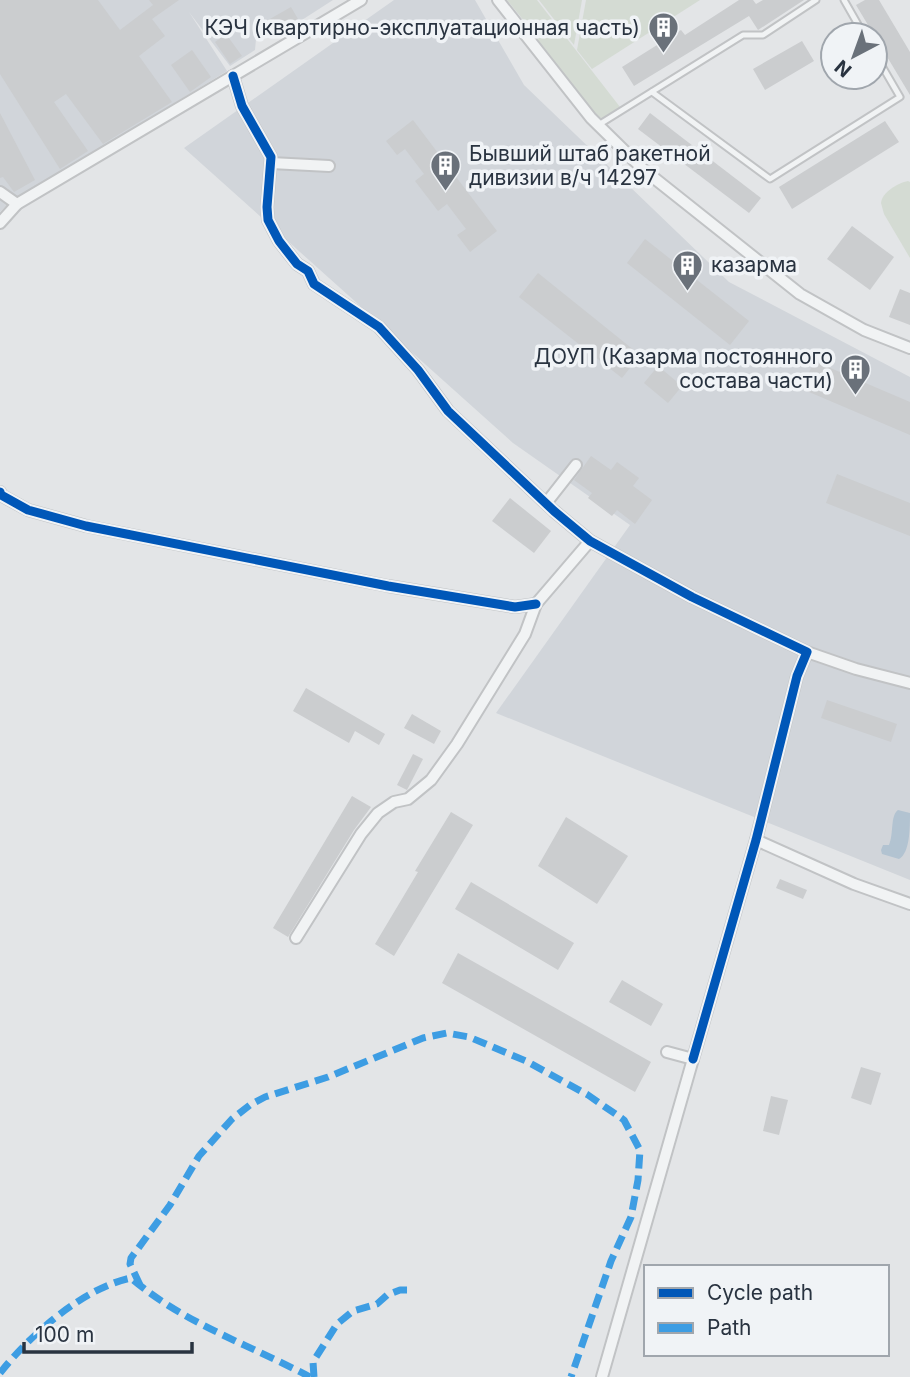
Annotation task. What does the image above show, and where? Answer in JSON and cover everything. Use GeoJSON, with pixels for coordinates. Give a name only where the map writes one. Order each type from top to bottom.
{"type":"FeatureCollection","features":[{"type":"Feature","properties":{"kind":"street"},"geometry":{"type":"LineString","coordinates":[[0,223],[17,204],[361,0]]}},
{"type":"Feature","properties":{"kind":"street"},"geometry":{"type":"LineString","coordinates":[[498,0],[598,125],[644,170],[800,294],[864,330],[910,348]]}},
{"type":"Feature","properties":{"kind":"street"},"geometry":{"type":"LineString","coordinates":[[233,76],[242,106],[271,157],[268,220],[279,241],[297,264],[307,271],[313,284],[379,327],[418,370],[449,411],[590,541],[692,597],[807,652],[856,669],[910,683]]}},
{"type":"Feature","properties":{"kind":"street"},"geometry":{"type":"LineString","coordinates":[[271,163],[329,166]]}},
{"type":"Feature","properties":{"kind":"street"},"geometry":{"type":"LineString","coordinates":[[0,191],[17,204]]}},
{"type":"Feature","properties":{"kind":"street"},"geometry":{"type":"LineString","coordinates":[[547,502],[576,466]]}},
{"type":"Feature","properties":{"kind":"street"},"geometry":{"type":"LineString","coordinates":[[0,494],[28,510],[136,536],[388,586],[515,607],[536,604]]}},
{"type":"Feature","properties":{"kind":"street"},"geometry":{"type":"LineString","coordinates":[[296,938],[361,834],[378,813],[394,802],[408,799],[431,780],[457,744],[525,634],[536,604],[590,541]]}},
{"type":"Feature","properties":{"kind":"street"},"geometry":{"type":"LineString","coordinates":[[602,1377],[755,840],[797,676],[807,652]]}},
{"type":"Feature","properties":{"kind":"street"},"geometry":{"type":"LineString","coordinates":[[755,840],[854,884],[910,904]]}},
{"type":"Feature","properties":{"kind":"street"},"geometry":{"type":"LineString","coordinates":[[667,1052],[693,1059]]}},
{"type":"Feature","properties":{"kind":"lane"},"geometry":{"type":"LineString","coordinates":[[598,125],[743,36],[763,35],[816,0]]}},
{"type":"Feature","properties":{"kind":"lane"},"geometry":{"type":"LineString","coordinates":[[844,0],[856,21]]}},
{"type":"Feature","properties":{"kind":"lane"},"geometry":{"type":"LineString","coordinates":[[652,92],[769,179],[900,97],[889,78]]}},
{"type":"Feature","properties":{"kind":"shaded area"},"geometry":{"type":"Polygon","coordinates":[[[0,0],[333,0],[277,36],[263,25],[257,28],[255,50],[230,66],[189,12],[227,71],[0,212],[0,0]]]}},
{"type":"Feature","properties":{"kind":"shaded area"},"geometry":{"type":"Polygon","coordinates":[[[394,0],[475,0],[524,85],[729,282],[910,377],[910,880],[496,713],[630,525],[513,443],[184,148],[394,0]]]}},
{"type":"Feature","properties":{"kind":"shaded area"},"geometry":{"type":"Polygon","coordinates":[[[507,0],[537,0],[620,107],[602,119],[567,88],[533,32],[507,0]]]}},
{"type":"Feature","properties":{"kind":"shaded area"},"geometry":{"type":"Polygon","coordinates":[[[539,0],[582,0],[574,45],[539,0]]]}},
{"type":"Feature","properties":{"kind":"shaded area"},"geometry":{"type":"Polygon","coordinates":[[[586,0],[700,0],[592,69],[577,50],[586,0]]]}},
{"type":"Feature","properties":{"kind":"shaded area"},"geometry":{"type":"Polygon","coordinates":[[[908,181],[910,258],[884,214],[881,203],[884,195],[891,189],[908,181]]]}},
{"type":"Feature","properties":{"kind":"water"},"geometry":{"type":"Polygon","coordinates":[[[898,810],[910,813],[907,846],[899,859],[882,854],[881,850],[883,845],[889,845],[894,816],[898,810]]]}},
{"type":"Feature","properties":{"kind":"building"},"geometry":{"type":"Polygon","coordinates":[[[0,0],[98,0],[120,30],[153,5],[149,0],[179,0],[152,19],[165,36],[139,56],[172,102],[103,144],[66,94],[54,102],[88,151],[60,169],[0,74],[0,0]]]}},
{"type":"Feature","properties":{"kind":"building"},"geometry":{"type":"Polygon","coordinates":[[[739,0],[753,0],[756,4],[763,0],[804,0],[758,30],[749,16],[634,86],[622,67],[681,30],[685,35],[739,0]]]}},
{"type":"Feature","properties":{"kind":"building"},"geometry":{"type":"Polygon","coordinates":[[[865,0],[879,0],[910,52],[910,95],[889,60],[889,21],[866,21],[856,5],[865,0]]]}},
{"type":"Feature","properties":{"kind":"building"},"geometry":{"type":"Polygon","coordinates":[[[291,7],[298,19],[275,32],[268,20],[291,7]]]}},
{"type":"Feature","properties":{"kind":"building"},"geometry":{"type":"Polygon","coordinates":[[[226,34],[242,56],[230,64],[215,42],[226,34]]]}},
{"type":"Feature","properties":{"kind":"building"},"geometry":{"type":"Polygon","coordinates":[[[802,41],[814,61],[765,90],[753,69],[802,41]]]}},
{"type":"Feature","properties":{"kind":"building"},"geometry":{"type":"Polygon","coordinates":[[[192,50],[211,77],[190,92],[171,65],[192,50]]]}},
{"type":"Feature","properties":{"kind":"building"},"geometry":{"type":"Polygon","coordinates":[[[0,113],[35,180],[14,192],[3,177],[0,178],[0,113]]]}},
{"type":"Feature","properties":{"kind":"building"},"geometry":{"type":"Polygon","coordinates":[[[650,113],[761,198],[749,213],[638,129],[650,113]]]}},
{"type":"Feature","properties":{"kind":"building","name":"Бывший штаб ракетной дивизии в/ч 14297"},"geometry":{"type":"Polygon","coordinates":[[[413,120],[497,231],[470,252],[457,235],[466,229],[447,204],[438,211],[415,181],[424,174],[405,149],[397,155],[386,141],[413,120]]]}},
{"type":"Feature","properties":{"kind":"building"},"geometry":{"type":"Polygon","coordinates":[[[885,121],[899,142],[792,209],[779,187],[885,121]]]}},
{"type":"Feature","properties":{"kind":"building"},"geometry":{"type":"Polygon","coordinates":[[[852,226],[894,257],[870,290],[827,259],[852,226]]]}},
{"type":"Feature","properties":{"kind":"building","name":"казарма"},"geometry":{"type":"Polygon","coordinates":[[[645,239],[749,321],[730,345],[627,263],[645,239]]]}},
{"type":"Feature","properties":{"kind":"building"},"geometry":{"type":"Polygon","coordinates":[[[538,273],[640,355],[622,378],[519,297],[538,273]]]}},
{"type":"Feature","properties":{"kind":"building"},"geometry":{"type":"Polygon","coordinates":[[[900,289],[910,293],[910,325],[889,317],[900,289]]]}},
{"type":"Feature","properties":{"kind":"building","name":"ДОУП (Казарма постоянного состава части)"},"geometry":{"type":"Polygon","coordinates":[[[814,361],[910,402],[910,435],[802,389],[814,361]]]}},
{"type":"Feature","properties":{"kind":"building"},"geometry":{"type":"Polygon","coordinates":[[[658,366],[682,386],[668,403],[644,383],[658,366]]]}},
{"type":"Feature","properties":{"kind":"building"},"geometry":{"type":"Polygon","coordinates":[[[591,456],[611,470],[617,462],[639,478],[633,486],[652,500],[635,524],[617,510],[612,516],[588,498],[592,493],[574,480],[591,456]]]}},
{"type":"Feature","properties":{"kind":"building"},"geometry":{"type":"Polygon","coordinates":[[[837,474],[910,503],[910,536],[826,503],[837,474]]]}},
{"type":"Feature","properties":{"kind":"building"},"geometry":{"type":"Polygon","coordinates":[[[510,498],[551,531],[534,553],[492,521],[510,498]]]}},
{"type":"Feature","properties":{"kind":"building"},"geometry":{"type":"Polygon","coordinates":[[[306,688],[385,734],[379,745],[355,731],[349,743],[293,711],[306,688]]]}},
{"type":"Feature","properties":{"kind":"building"},"geometry":{"type":"Polygon","coordinates":[[[827,700],[897,724],[891,742],[821,718],[827,700]]]}},
{"type":"Feature","properties":{"kind":"building"},"geometry":{"type":"Polygon","coordinates":[[[412,714],[441,731],[434,744],[404,728],[412,714]]]}},
{"type":"Feature","properties":{"kind":"building"},"geometry":{"type":"Polygon","coordinates":[[[413,754],[423,759],[407,790],[397,785],[413,754]]]}},
{"type":"Feature","properties":{"kind":"building"},"geometry":{"type":"Polygon","coordinates":[[[352,796],[371,807],[288,937],[273,928],[352,796]]]}},
{"type":"Feature","properties":{"kind":"building"},"geometry":{"type":"Polygon","coordinates":[[[451,812],[473,825],[394,956],[375,944],[451,812]]]}},
{"type":"Feature","properties":{"kind":"building"},"geometry":{"type":"Polygon","coordinates":[[[566,817],[628,856],[597,904],[538,866],[566,817]]]}},
{"type":"Feature","properties":{"kind":"building"},"geometry":{"type":"Polygon","coordinates":[[[780,879],[807,890],[803,899],[776,888],[780,879]]]}},
{"type":"Feature","properties":{"kind":"building"},"geometry":{"type":"Polygon","coordinates":[[[471,882],[574,943],[558,970],[455,909],[471,882]]]}},
{"type":"Feature","properties":{"kind":"building"},"geometry":{"type":"Polygon","coordinates":[[[458,953],[651,1062],[635,1092],[442,983],[458,953]]]}},
{"type":"Feature","properties":{"kind":"building"},"geometry":{"type":"Polygon","coordinates":[[[622,980],[663,1004],[651,1026],[609,1002],[622,980]]]}},
{"type":"Feature","properties":{"kind":"building"},"geometry":{"type":"Polygon","coordinates":[[[861,1067],[881,1073],[871,1105],[851,1098],[861,1067]]]}},
{"type":"Feature","properties":{"kind":"building"},"geometry":{"type":"Polygon","coordinates":[[[771,1096],[788,1100],[779,1135],[763,1131],[771,1096]]]}},
{"type":"Feature","properties":{"kind":"marked path"},"geometry":{"type":"LineString","coordinates":[[140,1285],[130,1264],[131,1258],[170,1205],[199,1156],[232,1119],[250,1105],[423,1038],[447,1033],[469,1037],[526,1061],[588,1095],[624,1120],[640,1150],[631,1217],[611,1261],[571,1377]]}},
{"type":"Feature","properties":{"kind":"marked path"},"geometry":{"type":"LineString","coordinates":[[0,1373],[42,1329],[76,1302],[113,1283],[131,1278],[151,1294],[195,1321],[310,1377]]}},
{"type":"Feature","properties":{"kind":"marked path"},"geometry":{"type":"LineString","coordinates":[[314,1377],[313,1362],[337,1324],[353,1311],[377,1304],[387,1295],[400,1290],[413,1290]]}},
{"type":"Feature","properties":{"kind":"cycle path"},"geometry":{"type":"LineString","coordinates":[[233,76],[242,106],[271,157],[268,220],[279,241],[297,264],[308,271],[314,284],[379,327],[418,370],[448,411],[554,511],[590,541],[692,597],[807,652],[797,676],[756,840],[693,1059]]}},
{"type":"Feature","properties":{"kind":"cycle path"},"geometry":{"type":"LineString","coordinates":[[0,492],[28,510],[86,526],[388,586],[515,607],[536,604]]}},
{"type":"Feature","properties":{"kind":"place","name":"КЭЧ (квартирно-эксплуатационная часть)"},"geometry":{"type":"Point","coordinates":[663,55]}},
{"type":"Feature","properties":{"kind":"place","name":"Бывший штаб ракетной дивизии в/ч 14297"},"geometry":{"type":"Point","coordinates":[446,193]}},
{"type":"Feature","properties":{"kind":"place","name":"казарма"},"geometry":{"type":"Point","coordinates":[688,292]}},
{"type":"Feature","properties":{"kind":"place","name":"ДОУП (Казарма постоянного состава части)"},"geometry":{"type":"Point","coordinates":[856,396]}}]}
